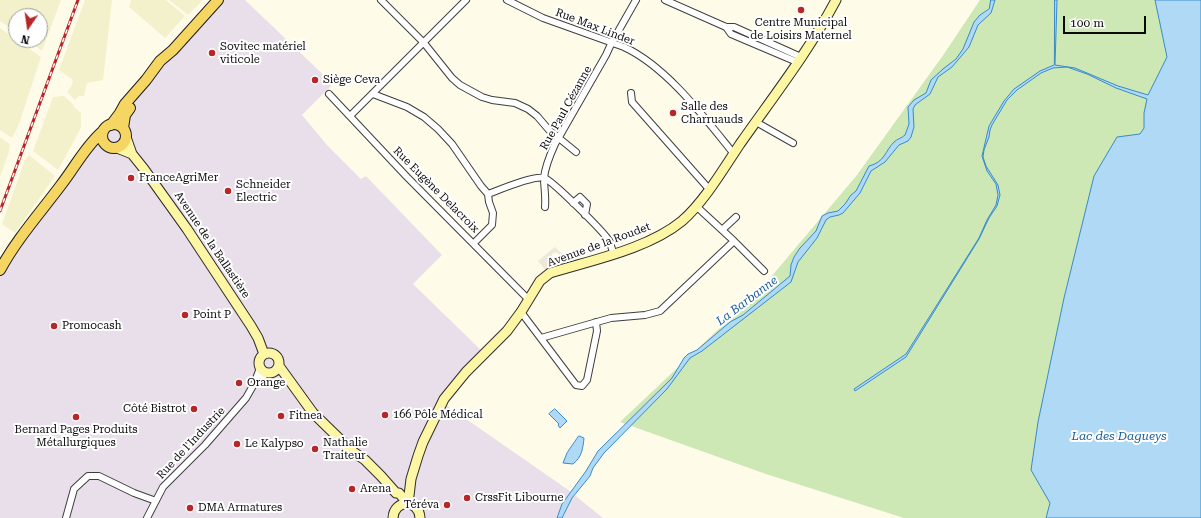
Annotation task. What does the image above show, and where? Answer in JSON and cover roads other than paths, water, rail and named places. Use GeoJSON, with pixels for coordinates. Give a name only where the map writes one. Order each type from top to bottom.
{"type":"FeatureCollection","features":[{"type":"Feature","properties":{"kind":"main road"},"geometry":{"type":"LineString","coordinates":[[0,270],[14,248],[66,178],[84,150],[104,129],[111,124],[125,104],[160,61],[173,50],[218,0]]}},
{"type":"Feature","properties":{"kind":"main road"},"geometry":{"type":"LineString","coordinates":[[84,150],[106,146],[110,148],[117,148],[123,144],[125,115],[173,50]]}},
{"type":"Feature","properties":{"kind":"main road"},"geometry":{"type":"LineString","coordinates":[[111,124],[118,125],[124,132]]}},
{"type":"Feature","properties":{"kind":"main road"},"geometry":{"type":"LineString","coordinates":[[102,132],[102,140],[106,146]]}},
{"type":"Feature","properties":{"kind":"street"},"geometry":{"type":"LineString","coordinates":[[381,0],[424,43],[452,78],[460,85],[482,97],[492,100],[516,103],[528,109],[537,116],[549,130],[576,152]]}},
{"type":"Feature","properties":{"kind":"street"},"geometry":{"type":"LineString","coordinates":[[350,116],[466,0]]}},
{"type":"Feature","properties":{"kind":"street","name":"Rue Max Linder"},"geometry":{"type":"LineString","coordinates":[[507,0],[543,18],[634,52],[652,64],[694,106],[734,154]]}},
{"type":"Feature","properties":{"kind":"street","name":"Rue Paul Cézanne"},"geometry":{"type":"LineString","coordinates":[[545,207],[546,197],[544,178],[550,154],[636,0]]}},
{"type":"Feature","properties":{"kind":"street"},"geometry":{"type":"LineString","coordinates":[[665,0],[726,27],[731,34],[799,60]]}},
{"type":"Feature","properties":{"kind":"street","name":"Avenue de la Roudet"},"geometry":{"type":"LineString","coordinates":[[408,504],[413,471],[423,442],[444,399],[466,372],[507,331],[529,300],[540,281],[550,273],[614,254],[656,238],[682,221],[696,206],[734,154],[799,60],[836,0]]}},
{"type":"Feature","properties":{"kind":"street"},"geometry":{"type":"LineString","coordinates":[[631,93],[632,102],[709,189]]}},
{"type":"Feature","properties":{"kind":"street","name":"Rue Eugène Delacroix"},"geometry":{"type":"LineString","coordinates":[[329,94],[407,177],[529,300]]}},
{"type":"Feature","properties":{"kind":"street"},"geometry":{"type":"LineString","coordinates":[[373,94],[407,107],[424,117],[438,129],[452,144],[488,194],[493,213],[492,225],[474,243]]}},
{"type":"Feature","properties":{"kind":"street"},"geometry":{"type":"LineString","coordinates":[[756,122],[793,144]]}},
{"type":"Feature","properties":{"kind":"street","name":"Avenue de la Ballastière"},"geometry":{"type":"LineString","coordinates":[[124,132],[132,154],[186,228],[251,326],[258,338],[264,354]]}},
{"type":"Feature","properties":{"kind":"street","name":"Avenue de la Ballastière"},"geometry":{"type":"LineString","coordinates":[[117,148],[132,154]]}},
{"type":"Feature","properties":{"kind":"street"},"geometry":{"type":"LineString","coordinates":[[488,194],[531,179],[544,178],[574,203],[609,242],[614,254]]}},
{"type":"Feature","properties":{"kind":"street"},"geometry":{"type":"LineString","coordinates":[[574,203],[580,197],[587,204],[585,215]]}},
{"type":"Feature","properties":{"kind":"street"},"geometry":{"type":"LineString","coordinates":[[696,206],[764,271]]}},
{"type":"Feature","properties":{"kind":"street"},"geometry":{"type":"LineString","coordinates":[[722,230],[736,217]]}},
{"type":"Feature","properties":{"kind":"street"},"geometry":{"type":"LineString","coordinates":[[541,338],[611,318],[644,316],[660,311],[734,241]]}},
{"type":"Feature","properties":{"kind":"street"},"geometry":{"type":"LineString","coordinates":[[521,312],[576,385],[582,386],[587,380],[598,331],[596,322]]}},
{"type":"Feature","properties":{"kind":"street"},"geometry":{"type":"LineString","coordinates":[[291,384],[266,371],[259,360],[264,354],[268,353],[278,358],[279,366],[313,414],[352,452],[364,460],[381,476],[408,504]]}},
{"type":"Feature","properties":{"kind":"street"},"geometry":{"type":"LineString","coordinates":[[266,371],[278,369],[279,366]]}},
{"type":"Feature","properties":{"kind":"street","name":"Rue de l'Industrie"},"geometry":{"type":"LineString","coordinates":[[147,518],[162,487],[205,445],[241,404],[254,384],[266,371]]}},
{"type":"Feature","properties":{"kind":"street"},"geometry":{"type":"LineString","coordinates":[[66,518],[74,489],[88,476],[98,476],[134,493],[156,501]]}},
{"type":"Feature","properties":{"kind":"street"},"geometry":{"type":"LineString","coordinates":[[398,493],[410,490]]}},
{"type":"Feature","properties":{"kind":"street"},"geometry":{"type":"LineString","coordinates":[[398,493],[398,507]]}},
{"type":"Feature","properties":{"kind":"street"},"geometry":{"type":"LineString","coordinates":[[393,518],[394,512],[398,507],[402,504],[408,504],[416,507],[420,514],[420,518]]}},
{"type":"Feature","properties":{"kind":"water"},"geometry":{"type":"Polygon","coordinates":[[[991,0],[995,0],[991,13],[978,25],[969,47],[952,67],[938,77],[930,94],[915,105],[913,109],[914,127],[911,137],[908,141],[899,145],[885,162],[871,171],[860,193],[843,213],[830,217],[826,220],[817,238],[798,262],[791,282],[702,351],[690,358],[667,389],[604,453],[593,468],[590,476],[572,498],[562,518],[557,518],[562,504],[586,471],[598,451],[672,378],[684,358],[688,354],[697,350],[730,322],[743,315],[790,276],[791,265],[794,257],[800,248],[816,231],[822,216],[838,211],[856,191],[869,166],[882,159],[891,145],[905,135],[909,124],[908,107],[914,100],[926,93],[931,80],[956,59],[963,49],[974,22],[980,15],[989,9],[991,0]]]}},
{"type":"Feature","properties":{"kind":"water","name":"Lac des Dagueys"},"geometry":{"type":"Polygon","coordinates":[[[1055,0],[1057,0],[1055,65],[1075,68],[1118,86],[1148,95],[1167,57],[1155,0],[1201,0],[1201,518],[1046,518],[1050,503],[1031,470],[1038,422],[1064,298],[1094,176],[1117,137],[1140,134],[1144,128],[1144,113],[1147,99],[1116,88],[1087,74],[1067,67],[1053,68],[1041,73],[1017,90],[1007,100],[992,125],[983,157],[986,166],[998,185],[1000,195],[997,206],[989,218],[979,239],[906,357],[855,391],[854,389],[906,354],[979,238],[987,220],[996,205],[998,195],[996,184],[987,171],[982,156],[989,126],[1004,101],[1014,89],[1040,71],[1054,65],[1055,0]]]}},
{"type":"Feature","properties":{"kind":"water"},"geometry":{"type":"Polygon","coordinates":[[[555,409],[567,421],[560,428],[558,425],[559,424],[549,414],[555,409]]]}},
{"type":"Feature","properties":{"kind":"water"},"geometry":{"type":"Polygon","coordinates":[[[579,436],[584,438],[580,455],[573,464],[563,463],[567,453],[579,436]]]}},
{"type":"Feature","properties":{"kind":"railway"},"geometry":{"type":"LineString","coordinates":[[0,211],[78,0]]}},
{"type":"Feature","properties":{"kind":"place","name":"Centre Municipal de Loisirs Maternel"},"geometry":{"type":"Point","coordinates":[801,10]}},
{"type":"Feature","properties":{"kind":"place","name":"Sovitec matériel viticole"},"geometry":{"type":"Point","coordinates":[212,53]}},
{"type":"Feature","properties":{"kind":"place","name":"Siège Ceva"},"geometry":{"type":"Point","coordinates":[315,80]}},
{"type":"Feature","properties":{"kind":"place","name":"Salle des Charruauds"},"geometry":{"type":"Point","coordinates":[673,113]}},
{"type":"Feature","properties":{"kind":"place","name":"FranceAgriMer"},"geometry":{"type":"Point","coordinates":[131,178]}},
{"type":"Feature","properties":{"kind":"place","name":"Schneider Electric"},"geometry":{"type":"Point","coordinates":[228,191]}},
{"type":"Feature","properties":{"kind":"place","name":"Point P"},"geometry":{"type":"Point","coordinates":[185,315]}},
{"type":"Feature","properties":{"kind":"place","name":"Promocash"},"geometry":{"type":"Point","coordinates":[54,326]}},
{"type":"Feature","properties":{"kind":"place","name":"Orange"},"geometry":{"type":"Point","coordinates":[239,383]}},
{"type":"Feature","properties":{"kind":"place","name":"Côté Bistrot"},"geometry":{"type":"Point","coordinates":[194,409]}},
{"type":"Feature","properties":{"kind":"place","name":"166 Pôle Médical"},"geometry":{"type":"Point","coordinates":[385,415]}},
{"type":"Feature","properties":{"kind":"place","name":"Fitnea"},"geometry":{"type":"Point","coordinates":[281,416]}},
{"type":"Feature","properties":{"kind":"place","name":"Bernard Pages Produits Métallurgiques"},"geometry":{"type":"Point","coordinates":[76,417]}},
{"type":"Feature","properties":{"kind":"place","name":"Le Kalypso"},"geometry":{"type":"Point","coordinates":[237,444]}},
{"type":"Feature","properties":{"kind":"place","name":"Nathalie Traiteur"},"geometry":{"type":"Point","coordinates":[315,449]}},
{"type":"Feature","properties":{"kind":"place","name":"Arena"},"geometry":{"type":"Point","coordinates":[352,489]}},
{"type":"Feature","properties":{"kind":"place","name":"CrssFit Libourne"},"geometry":{"type":"Point","coordinates":[467,498]}},
{"type":"Feature","properties":{"kind":"place","name":"Téréva"},"geometry":{"type":"Point","coordinates":[447,505]}},
{"type":"Feature","properties":{"kind":"place","name":"DMA Armatures"},"geometry":{"type":"Point","coordinates":[190,508]}},
{"type":"Feature","properties":{"kind":"water label","name":"La Barbanne"},"geometry":{"type":"Point","coordinates":[747,301]}}]}
